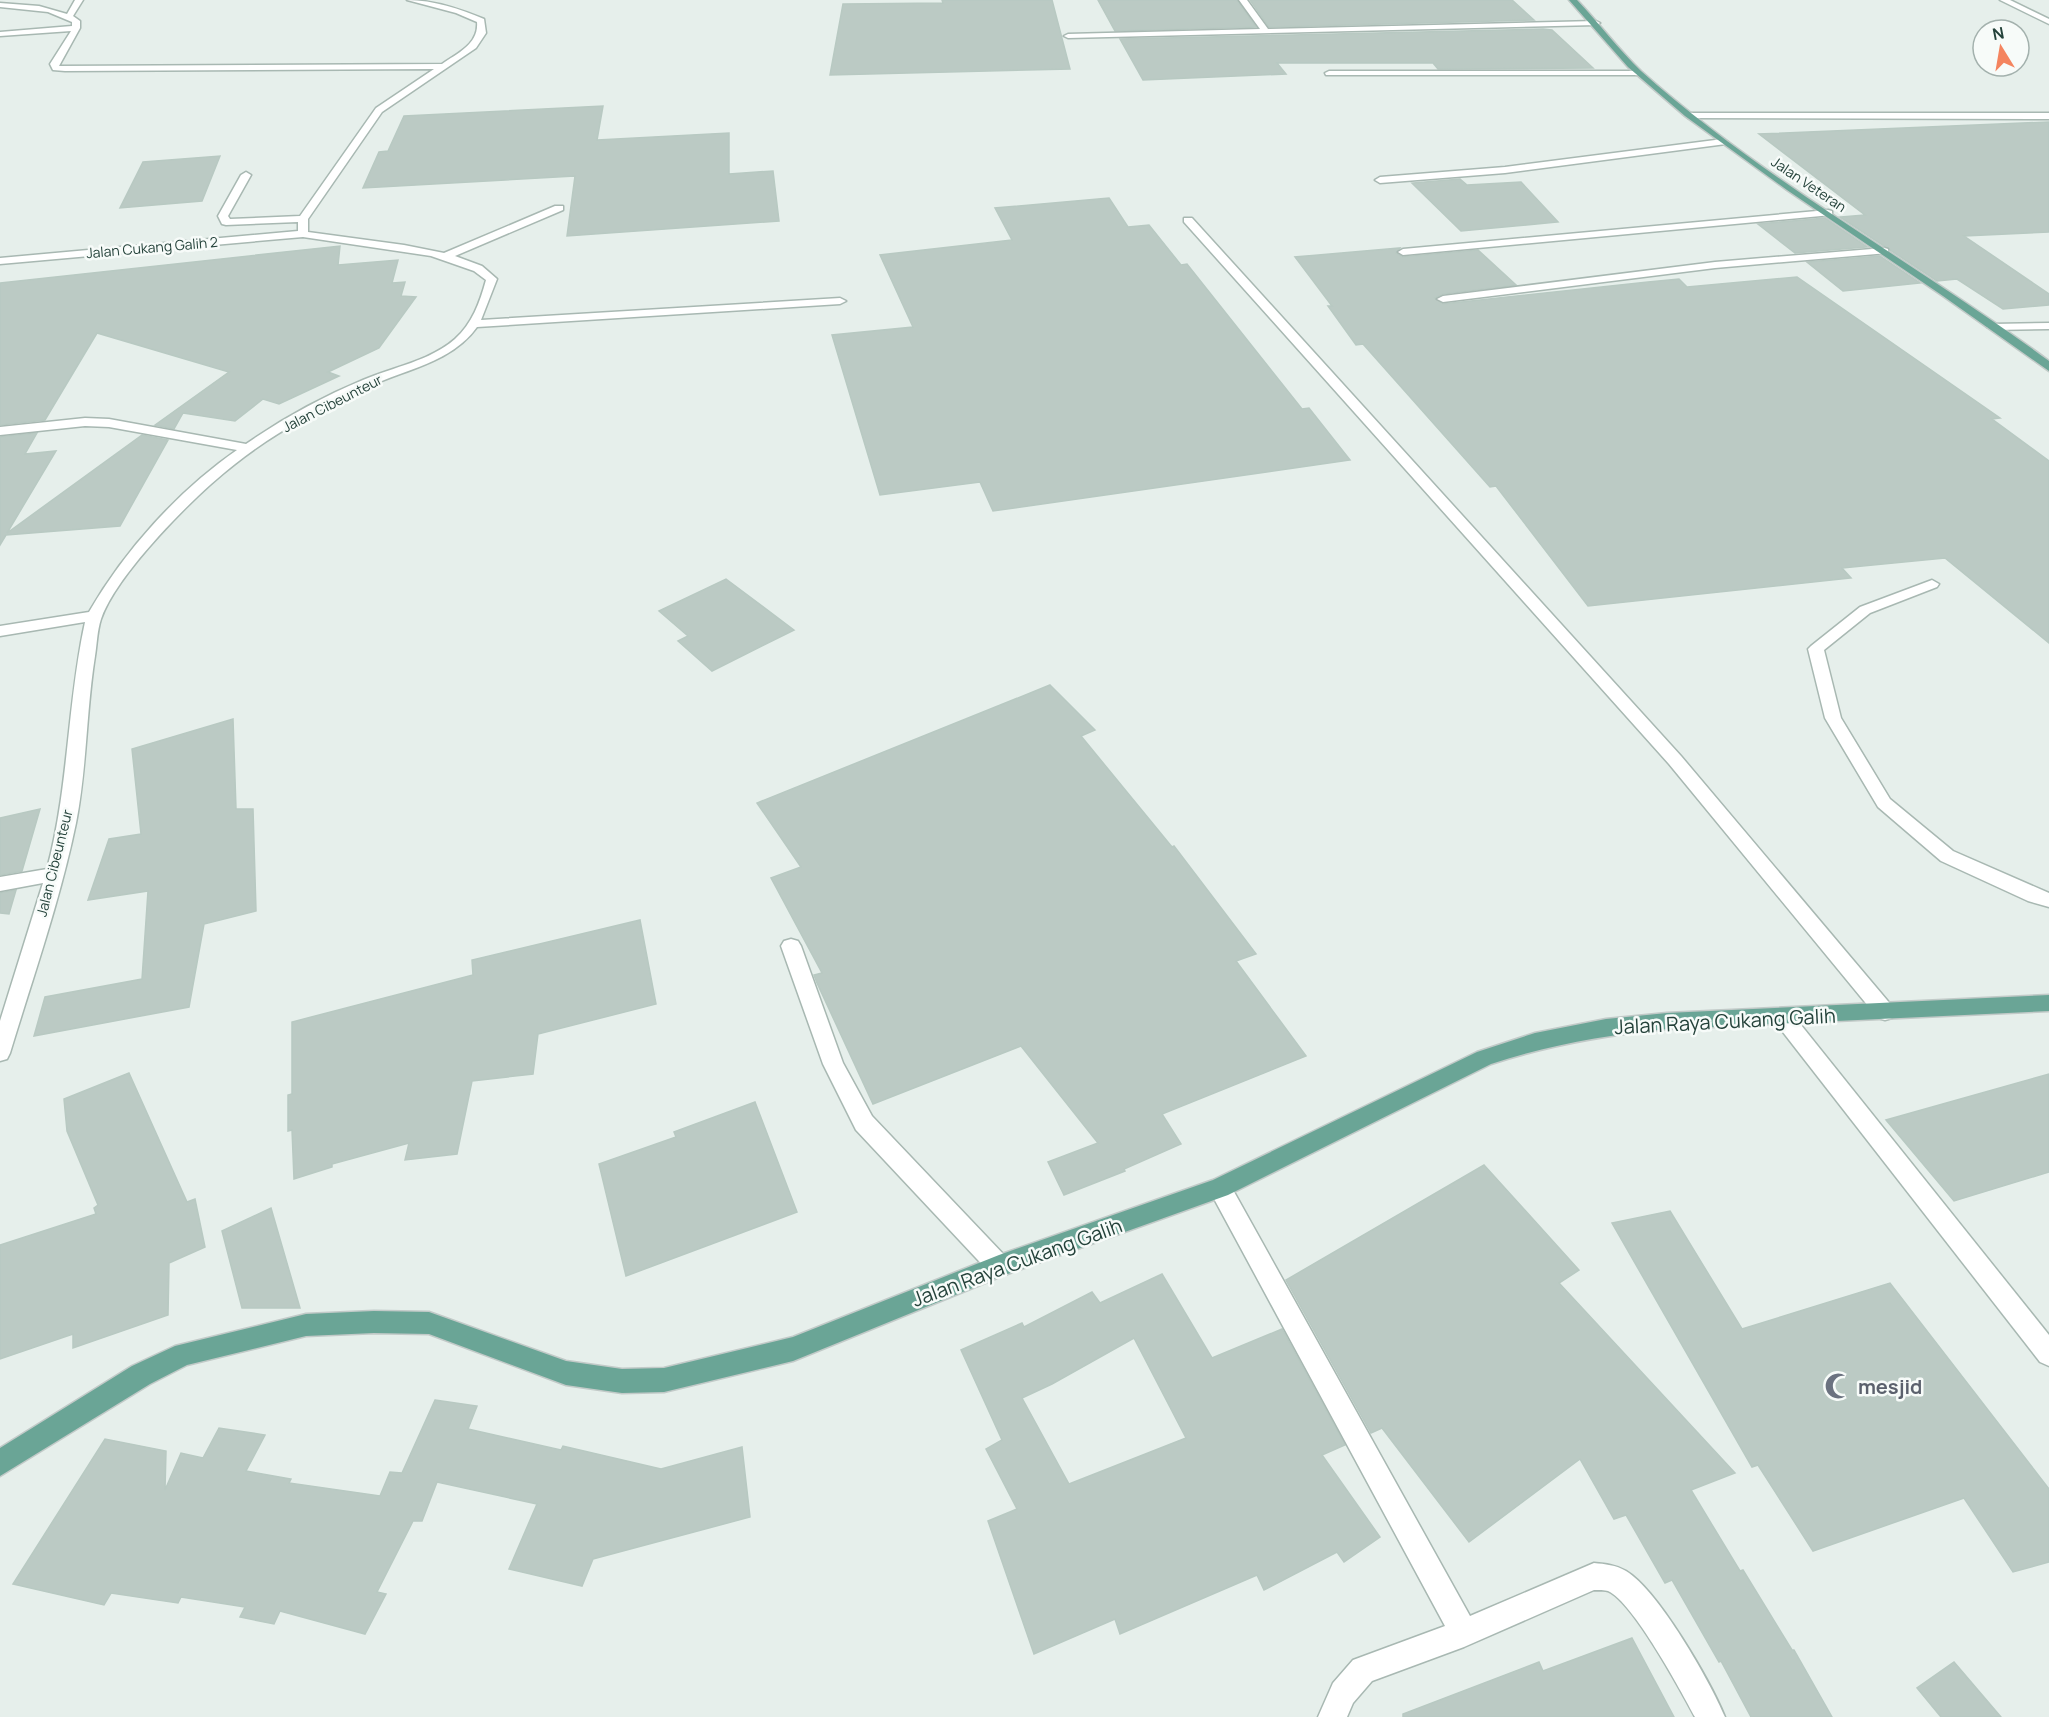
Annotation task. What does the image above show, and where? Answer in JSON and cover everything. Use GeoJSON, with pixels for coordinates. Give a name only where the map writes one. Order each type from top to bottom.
{"type":"FeatureCollection","features":[{"type":"Feature","properties":{"kind":"main road","name":"Jalan Veteran"},"geometry":{"type":"LineString","coordinates":[[1573,0],[1596,23],[1638,73],[1723,142],[2049,367]]}},
{"type":"Feature","properties":{"kind":"main road","name":"Jalan Raya Cukang Galih"},"geometry":{"type":"LineString","coordinates":[[0,1463],[141,1375],[184,1354],[278,1331],[318,1324],[429,1323],[566,1373],[622,1381],[664,1380],[793,1349],[999,1266],[1220,1188],[1485,1058],[1527,1043],[1606,1027],[1667,1021],[2049,1003]]}},
{"type":"Feature","properties":{"kind":"street"},"geometry":{"type":"LineString","coordinates":[[69,17],[79,0]]}},
{"type":"Feature","properties":{"kind":"street"},"geometry":{"type":"LineString","coordinates":[[303,234],[303,219],[379,110],[473,46],[482,33],[482,21],[458,10],[411,0]]}},
{"type":"Feature","properties":{"kind":"street"},"geometry":{"type":"LineString","coordinates":[[1243,0],[1266,32]]}},
{"type":"Feature","properties":{"kind":"street"},"geometry":{"type":"LineString","coordinates":[[2004,0],[2049,22]]}},
{"type":"Feature","properties":{"kind":"street"},"geometry":{"type":"LineString","coordinates":[[0,5],[34,7],[76,21],[76,28],[54,64],[56,68],[82,70],[444,66]]}},
{"type":"Feature","properties":{"kind":"street"},"geometry":{"type":"LineString","coordinates":[[1068,36],[1596,23]]}},
{"type":"Feature","properties":{"kind":"street"},"geometry":{"type":"LineString","coordinates":[[0,34],[76,28]]}},
{"type":"Feature","properties":{"kind":"street"},"geometry":{"type":"LineString","coordinates":[[1329,73],[1638,73]]}},
{"type":"Feature","properties":{"kind":"street"},"geometry":{"type":"LineString","coordinates":[[1691,116],[2049,116]]}},
{"type":"Feature","properties":{"kind":"street"},"geometry":{"type":"LineString","coordinates":[[1380,180],[1505,170],[1723,142]]}},
{"type":"Feature","properties":{"kind":"street"},"geometry":{"type":"LineString","coordinates":[[246,175],[223,216],[226,222],[303,219]]}},
{"type":"Feature","properties":{"kind":"street"},"geometry":{"type":"LineString","coordinates":[[444,257],[559,208]]}},
{"type":"Feature","properties":{"kind":"street"},"geometry":{"type":"LineString","coordinates":[[1403,252],[1828,213]]}},
{"type":"Feature","properties":{"kind":"street"},"geometry":{"type":"LineString","coordinates":[[1188,220],[1675,760],[1885,1012]]}},
{"type":"Feature","properties":{"kind":"street","name":"Jalan Cibeunteur"},"geometry":{"type":"LineString","coordinates":[[0,1053],[54,874],[67,822],[86,662],[95,616],[130,565],[166,520],[208,477],[247,448],[365,384],[453,346],[472,324],[487,300],[492,279],[485,271],[474,266],[411,249],[303,234]]}},
{"type":"Feature","properties":{"kind":"street","name":"Jalan Cukang Galih 2"},"geometry":{"type":"LineString","coordinates":[[0,261],[303,234]]}},
{"type":"Feature","properties":{"kind":"street"},"geometry":{"type":"LineString","coordinates":[[1443,299],[1715,265],[1884,251]]}},
{"type":"Feature","properties":{"kind":"street"},"geometry":{"type":"LineString","coordinates":[[472,324],[840,301]]}},
{"type":"Feature","properties":{"kind":"street"},"geometry":{"type":"LineString","coordinates":[[1993,327],[2049,326]]}},
{"type":"Feature","properties":{"kind":"street"},"geometry":{"type":"LineString","coordinates":[[0,431],[109,423],[247,448]]}},
{"type":"Feature","properties":{"kind":"street"},"geometry":{"type":"LineString","coordinates":[[1932,584],[1865,610],[1816,649],[1833,718],[1884,802],[1947,856],[2035,896],[2049,900]]}},
{"type":"Feature","properties":{"kind":"street"},"geometry":{"type":"LineString","coordinates":[[0,632],[95,616]]}},
{"type":"Feature","properties":{"kind":"street"},"geometry":{"type":"LineString","coordinates":[[0,884],[54,874]]}},
{"type":"Feature","properties":{"kind":"street"},"geometry":{"type":"LineString","coordinates":[[791,946],[833,1064],[864,1122],[999,1266]]}},
{"type":"Feature","properties":{"kind":"street"},"geometry":{"type":"LineString","coordinates":[[1782,1016],[2049,1354]]}},
{"type":"Feature","properties":{"kind":"street"},"geometry":{"type":"LineString","coordinates":[[1220,1188],[1464,1633]]}},
{"type":"Feature","properties":{"kind":"street"},"geometry":{"type":"LineString","coordinates":[[1332,1717],[1343,1693],[1363,1670],[1464,1633],[1593,1576],[1615,1579],[1633,1595],[1653,1622],[1711,1717]]}},
{"type":"Feature","properties":{"kind":"building"},"geometry":{"type":"Polygon","coordinates":[[[942,0],[1052,0],[1070,69],[830,75],[843,4],[943,3],[942,0]]]}},
{"type":"Feature","properties":{"kind":"building"},"geometry":{"type":"Polygon","coordinates":[[[1098,0],[1237,0],[1256,27],[1115,31],[1098,0]]]}},
{"type":"Feature","properties":{"kind":"building"},"geometry":{"type":"Polygon","coordinates":[[[1250,0],[1512,0],[1534,20],[1269,27],[1250,0]]]}},
{"type":"Feature","properties":{"kind":"building"},"geometry":{"type":"Polygon","coordinates":[[[1552,30],[1593,68],[1438,69],[1433,63],[1277,63],[1286,74],[1143,80],[1120,39],[1552,30]]]}},
{"type":"Feature","properties":{"kind":"building"},"geometry":{"type":"Polygon","coordinates":[[[603,106],[597,140],[729,133],[729,174],[773,171],[779,221],[567,236],[575,176],[363,188],[379,152],[388,151],[404,116],[603,106]]]}},
{"type":"Feature","properties":{"kind":"building"},"geometry":{"type":"Polygon","coordinates":[[[2049,122],[2049,232],[1964,236],[2049,294],[2049,305],[2003,309],[1957,279],[1937,281],[1840,217],[1865,215],[1759,134],[2049,122]]]}},
{"type":"Feature","properties":{"kind":"building"},"geometry":{"type":"Polygon","coordinates":[[[220,156],[202,201],[120,208],[143,162],[220,156]]]}},
{"type":"Feature","properties":{"kind":"building"},"geometry":{"type":"Polygon","coordinates":[[[1460,179],[1467,185],[1521,182],[1558,222],[1461,231],[1412,183],[1460,179]]]}},
{"type":"Feature","properties":{"kind":"building"},"geometry":{"type":"Polygon","coordinates":[[[1109,198],[1128,227],[1149,225],[1181,265],[1187,264],[1302,409],[1309,408],[1350,460],[993,511],[980,482],[880,495],[832,335],[913,327],[880,255],[1012,240],[995,208],[1109,198]]]}},
{"type":"Feature","properties":{"kind":"building"},"geometry":{"type":"Polygon","coordinates":[[[1825,218],[1867,247],[1795,253],[1758,224],[1825,218]]]}},
{"type":"Feature","properties":{"kind":"building"},"geometry":{"type":"Polygon","coordinates":[[[340,246],[338,265],[398,260],[392,283],[405,282],[401,296],[416,297],[379,348],[328,372],[339,376],[279,404],[263,399],[235,421],[183,413],[174,429],[155,425],[229,372],[97,333],[45,420],[0,425],[0,283],[340,246]]]}},
{"type":"Feature","properties":{"kind":"building"},"geometry":{"type":"Polygon","coordinates":[[[1400,248],[1396,253],[1403,257],[1478,250],[1516,285],[1443,294],[1435,298],[1443,304],[1679,279],[1687,287],[1797,277],[2000,418],[1992,419],[2049,461],[2049,643],[1945,558],[1842,568],[1851,578],[1588,606],[1496,486],[1490,487],[1363,344],[1356,345],[1328,306],[1332,306],[1295,257],[1400,248]]]}},
{"type":"Feature","properties":{"kind":"building"},"geometry":{"type":"Polygon","coordinates":[[[1880,256],[1920,283],[1843,291],[1807,262],[1880,256]]]}},
{"type":"Feature","properties":{"kind":"building"},"geometry":{"type":"Polygon","coordinates":[[[37,433],[25,454],[56,451],[7,533],[142,435],[168,440],[120,526],[6,535],[0,545],[0,437],[37,433]]]}},
{"type":"Feature","properties":{"kind":"building"},"geometry":{"type":"Polygon","coordinates":[[[726,579],[794,630],[712,671],[678,641],[688,636],[659,611],[726,579]]]}},
{"type":"Feature","properties":{"kind":"building"},"geometry":{"type":"Polygon","coordinates":[[[1050,685],[1095,730],[1081,736],[1172,847],[1174,846],[1256,954],[1236,961],[1306,1056],[1162,1114],[1181,1144],[1124,1169],[1125,1171],[1064,1195],[1048,1162],[1098,1143],[1021,1046],[873,1104],[817,983],[814,975],[822,973],[771,878],[801,867],[757,803],[1050,685]]]}},
{"type":"Feature","properties":{"kind":"building"},"geometry":{"type":"Polygon","coordinates":[[[233,719],[236,809],[253,809],[256,911],[204,924],[189,1007],[34,1036],[45,997],[142,979],[148,891],[88,900],[109,839],[141,834],[132,749],[233,719]]]}},
{"type":"Feature","properties":{"kind":"building"},"geometry":{"type":"Polygon","coordinates":[[[40,809],[22,871],[0,875],[0,818],[40,809]]]}},
{"type":"Feature","properties":{"kind":"building"},"geometry":{"type":"Polygon","coordinates":[[[16,890],[9,914],[0,913],[0,893],[16,890]]]}},
{"type":"Feature","properties":{"kind":"building"},"geometry":{"type":"Polygon","coordinates":[[[640,920],[656,1004],[538,1034],[533,1074],[472,1081],[457,1154],[405,1160],[409,1143],[332,1164],[332,1167],[294,1179],[292,1130],[288,1131],[288,1095],[292,1094],[292,1022],[473,975],[472,960],[640,920]]]}},
{"type":"Feature","properties":{"kind":"building"},"geometry":{"type":"Polygon","coordinates":[[[129,1073],[187,1202],[195,1199],[205,1247],[169,1263],[168,1315],[73,1348],[73,1334],[0,1359],[0,1245],[96,1214],[94,1208],[98,1205],[67,1131],[64,1099],[129,1073]]]}},
{"type":"Feature","properties":{"kind":"building"},"geometry":{"type":"Polygon","coordinates":[[[2049,1074],[2049,1172],[1954,1201],[1886,1120],[2049,1074]]]}},
{"type":"Feature","properties":{"kind":"building"},"geometry":{"type":"Polygon","coordinates":[[[755,1102],[797,1212],[626,1276],[599,1164],[676,1137],[674,1132],[755,1102]]]}},
{"type":"Feature","properties":{"kind":"building"},"geometry":{"type":"Polygon","coordinates":[[[1484,1165],[1579,1270],[1559,1283],[1735,1473],[1691,1490],[1740,1571],[1743,1570],[1794,1650],[1832,1717],[1751,1717],[1721,1661],[1719,1662],[1672,1580],[1665,1583],[1626,1515],[1614,1519],[1580,1459],[1469,1542],[1382,1428],[1371,1433],[1286,1280],[1484,1165]]]}},
{"type":"Feature","properties":{"kind":"building"},"geometry":{"type":"Polygon","coordinates":[[[271,1208],[300,1308],[242,1308],[222,1231],[271,1208]]]}},
{"type":"Feature","properties":{"kind":"building","name":"mesjid"},"geometry":{"type":"Polygon","coordinates":[[[1670,1211],[1742,1329],[1890,1283],[2049,1489],[2049,1562],[2013,1572],[1964,1498],[1813,1551],[1758,1465],[1752,1467],[1612,1223],[1670,1211]]]}},
{"type":"Feature","properties":{"kind":"building"},"geometry":{"type":"Polygon","coordinates":[[[1162,1274],[1212,1358],[1282,1329],[1345,1445],[1322,1455],[1380,1537],[1344,1562],[1337,1552],[1264,1590],[1257,1575],[1120,1634],[1115,1619],[1034,1654],[988,1521],[1017,1509],[986,1449],[1002,1440],[961,1350],[1022,1323],[1024,1327],[1092,1292],[1100,1303],[1162,1274]],[[1134,1338],[1052,1384],[1022,1398],[1069,1484],[1186,1438],[1134,1338]]]}},
{"type":"Feature","properties":{"kind":"building"},"geometry":{"type":"Polygon","coordinates":[[[435,1400],[477,1406],[468,1429],[561,1450],[563,1446],[661,1469],[742,1447],[750,1517],[593,1559],[582,1586],[509,1569],[537,1504],[437,1482],[422,1521],[413,1521],[377,1592],[386,1594],[365,1634],[280,1611],[274,1624],[240,1617],[245,1607],[181,1597],[178,1603],[111,1593],[104,1605],[13,1584],[105,1439],[166,1451],[165,1490],[181,1453],[203,1458],[219,1428],[265,1435],[246,1471],[291,1479],[289,1483],[380,1496],[390,1472],[402,1473],[435,1400]]]}},
{"type":"Feature","properties":{"kind":"building"},"geometry":{"type":"Polygon","coordinates":[[[1632,1638],[1674,1717],[1403,1717],[1403,1714],[1539,1662],[1543,1671],[1632,1638]]]}},
{"type":"Feature","properties":{"kind":"building"},"geometry":{"type":"Polygon","coordinates":[[[1954,1662],[2001,1717],[1941,1717],[1917,1688],[1954,1662]]]}},
{"type":"Feature","properties":{"kind":"place","name":"mesjid"},"geometry":{"type":"Point","coordinates":[1838,1386]}}]}
